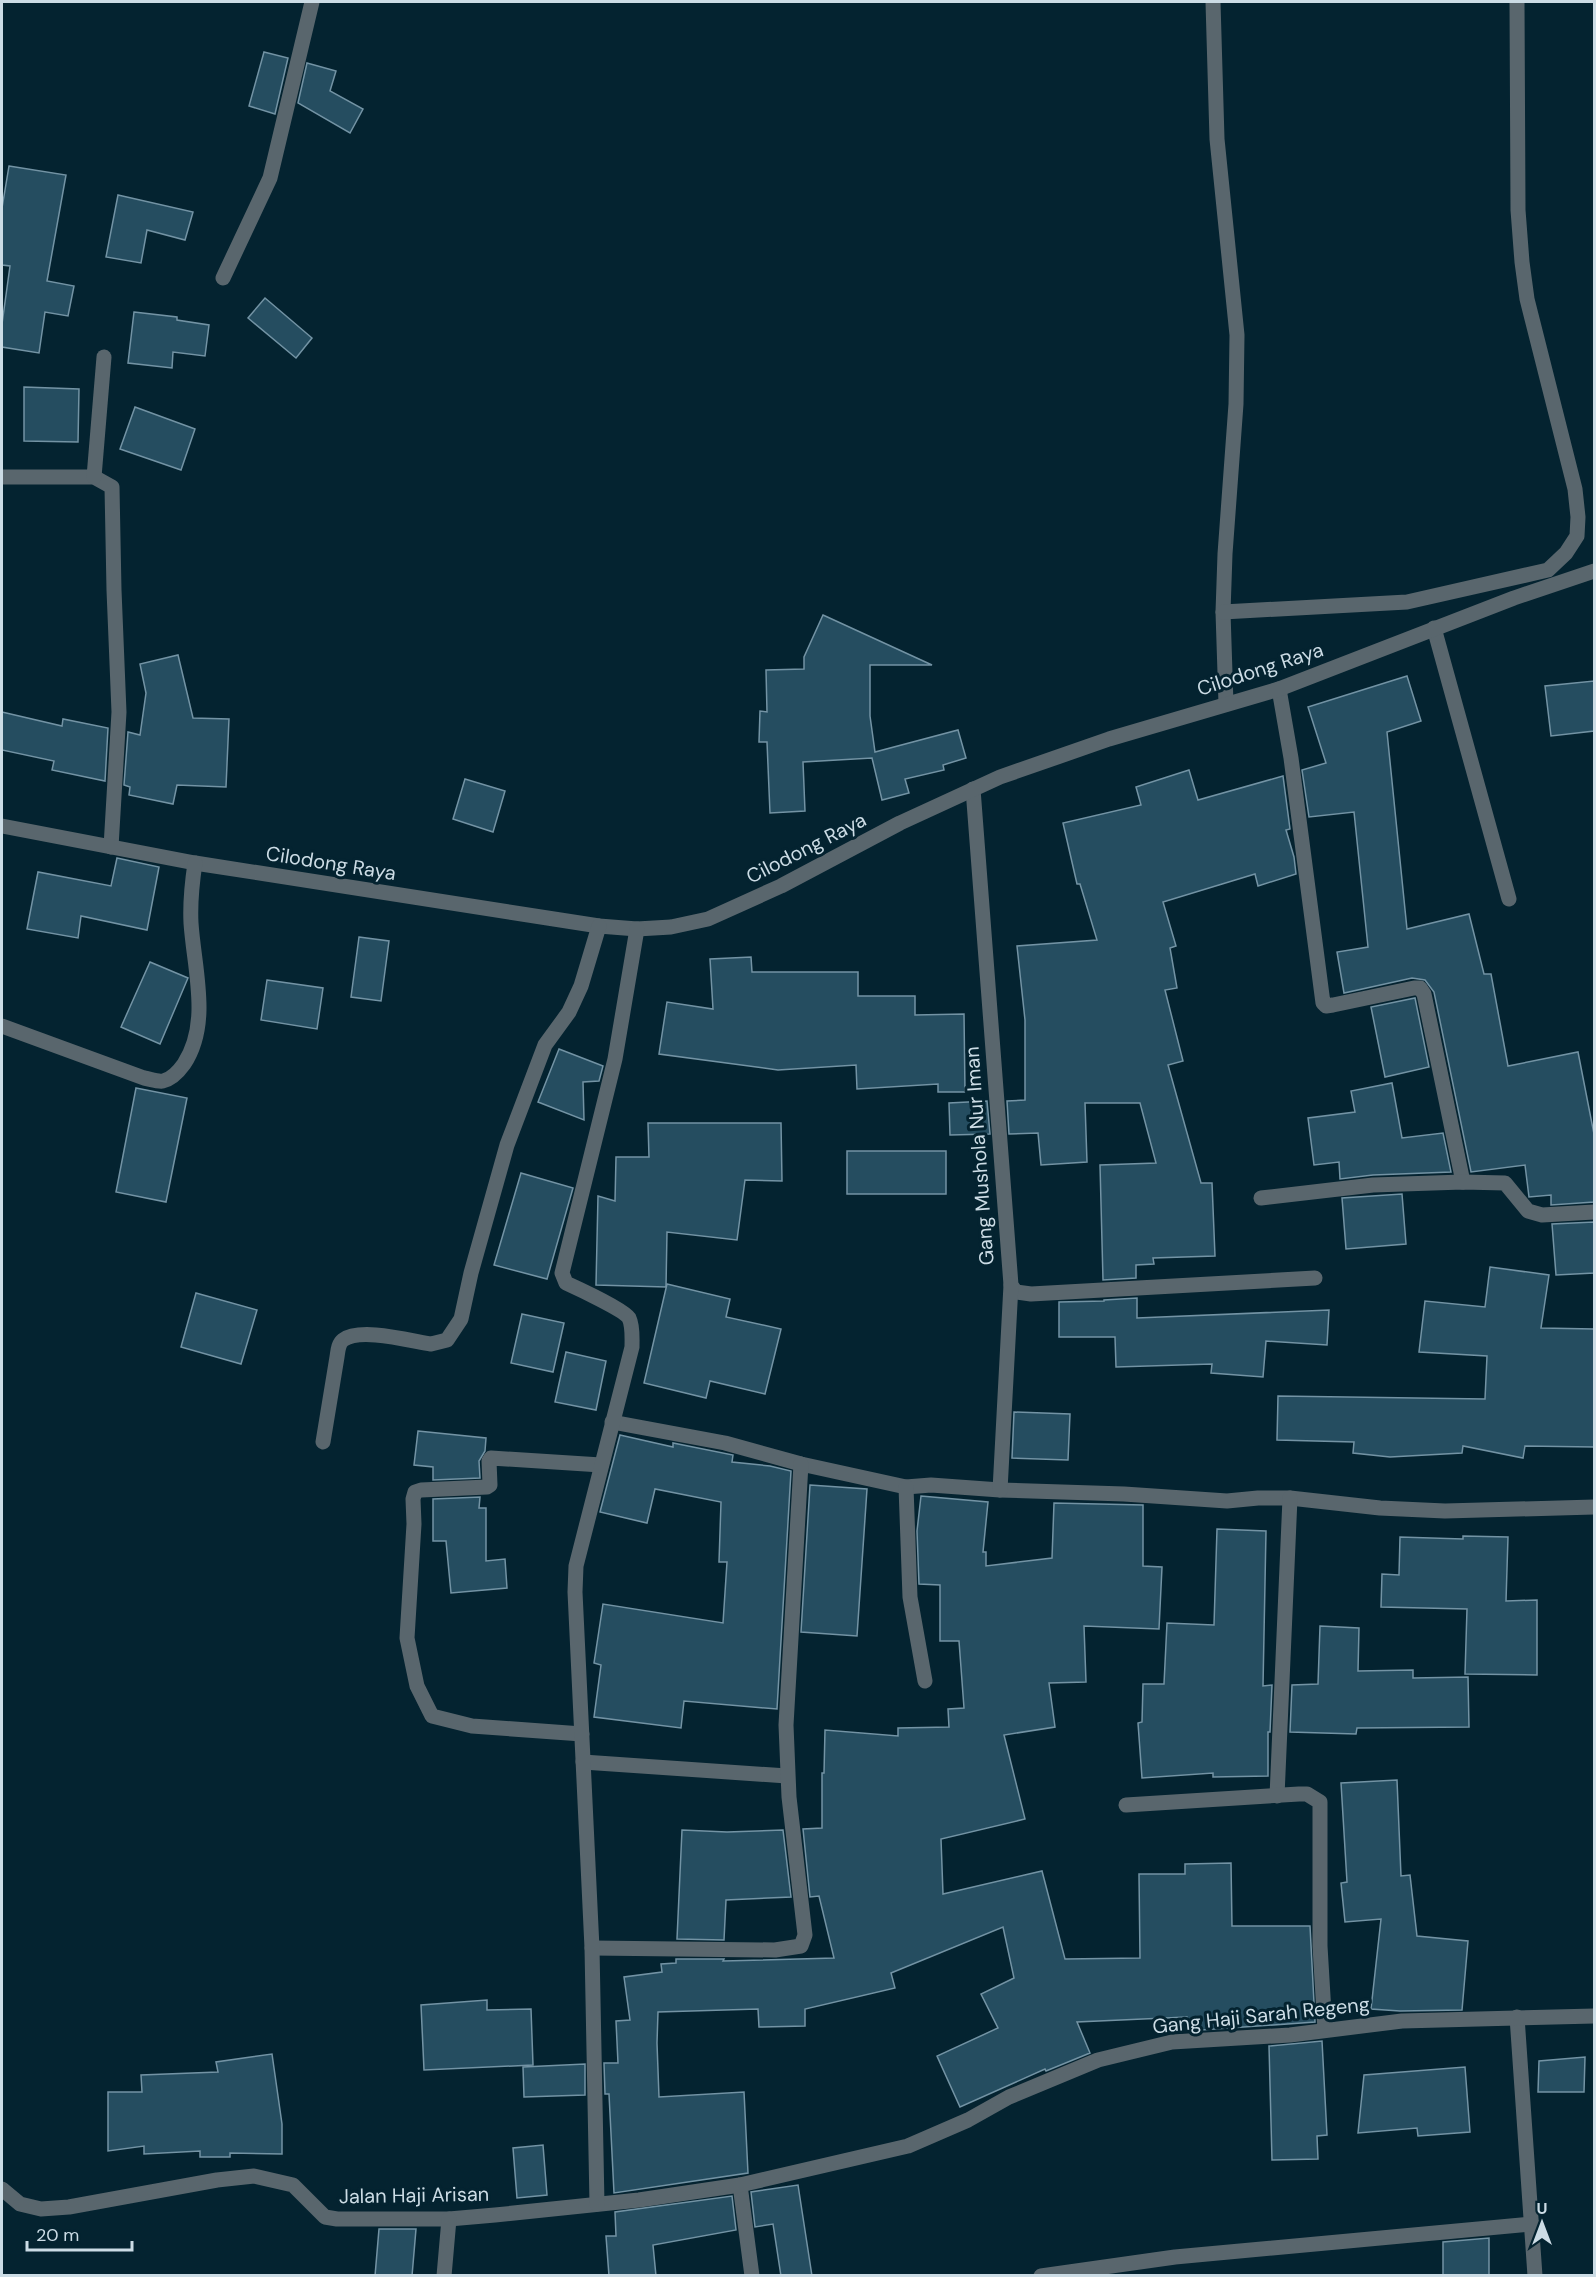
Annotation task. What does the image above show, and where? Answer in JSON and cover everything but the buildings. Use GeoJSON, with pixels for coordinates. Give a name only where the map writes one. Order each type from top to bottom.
{"type":"FeatureCollection","features":[{"type":"Feature","properties":{"kind":"street"},"geometry":{"type":"LineString","coordinates":[[223,278],[270,178],[312,2]]}},
{"type":"Feature","properties":{"kind":"street"},"geometry":{"type":"LineString","coordinates":[[1213,2],[1217,139],[1236,335],[1236,404],[1223,612],[1226,704]]}},
{"type":"Feature","properties":{"kind":"street"},"geometry":{"type":"LineString","coordinates":[[1223,612],[1407,602],[1548,570],[1566,553],[1577,536],[1578,517],[1575,489],[1527,299],[1522,262],[1518,210],[1517,2]]}},
{"type":"Feature","properties":{"kind":"street"},"geometry":{"type":"LineString","coordinates":[[94,477],[104,357]]}},
{"type":"Feature","properties":{"kind":"street"},"geometry":{"type":"LineString","coordinates":[[2,477],[94,477],[112,487],[119,712],[111,847]]}},
{"type":"Feature","properties":{"kind":"street","name":"Cilodong Raya"},"geometry":{"type":"LineString","coordinates":[[2,826],[195,863],[510,910],[599,926],[637,929],[671,927],[708,919],[780,886],[900,823],[1000,777],[1109,739],[1279,689],[1514,598],[1594,571]]}},
{"type":"Feature","properties":{"kind":"street"},"geometry":{"type":"LineString","coordinates":[[1434,628],[1509,900]]}},
{"type":"Feature","properties":{"kind":"street"},"geometry":{"type":"LineString","coordinates":[[1279,689],[1291,758],[1323,1003],[1326,1006],[1333,1005],[1414,987],[1420,988],[1424,994],[1463,1182]]}},
{"type":"Feature","properties":{"kind":"street","name":"Gang Mushola Nur Iman"},"geometry":{"type":"LineString","coordinates":[[974,789],[1011,1285],[1016,1292],[1031,1294],[1315,1278]]}},
{"type":"Feature","properties":{"kind":"street"},"geometry":{"type":"LineString","coordinates":[[2,1026],[144,1078],[163,1081],[178,1073],[190,1055],[197,1036],[199,1001],[191,920],[191,892],[195,863]]}},
{"type":"Feature","properties":{"kind":"street"},"geometry":{"type":"LineString","coordinates":[[323,1442],[337,1357],[340,1344],[344,1340],[357,1335],[369,1335],[431,1344],[439,1343],[447,1340],[461,1319],[471,1272],[507,1145],[545,1045],[569,1012],[581,986],[599,926]]}},
{"type":"Feature","properties":{"kind":"street"},"geometry":{"type":"LineString","coordinates":[[597,2205],[592,1948],[576,1566],[632,1347],[632,1330],[629,1318],[619,1310],[566,1283],[561,1273],[615,1059],[637,929]]}},
{"type":"Feature","properties":{"kind":"street"},"geometry":{"type":"LineString","coordinates":[[1262,1198],[1373,1185],[1505,1183],[1528,1210],[1542,1215],[1594,1212]]}},
{"type":"Feature","properties":{"kind":"street"},"geometry":{"type":"LineString","coordinates":[[1000,1490],[1011,1285]]}},
{"type":"Feature","properties":{"kind":"street"},"geometry":{"type":"LineString","coordinates":[[612,1422],[726,1443],[801,1464],[906,1487],[931,1485],[1227,1501],[1290,1498],[1380,1508],[1445,1511],[1552,1510],[1594,1507]]}},
{"type":"Feature","properties":{"kind":"street"},"geometry":{"type":"LineString","coordinates":[[582,1734],[472,1726],[432,1716],[417,1686],[407,1638],[413,1499],[416,1492],[421,1490],[487,1487],[490,1485],[489,1461],[491,1458],[602,1465]]}},
{"type":"Feature","properties":{"kind":"street"},"geometry":{"type":"LineString","coordinates":[[592,1948],[775,1950],[801,1946],[806,1935],[788,1776],[786,1725],[801,1464]]}},
{"type":"Feature","properties":{"kind":"street"},"geometry":{"type":"LineString","coordinates":[[906,1487],[910,1598],[925,1682]]}},
{"type":"Feature","properties":{"kind":"street"},"geometry":{"type":"LineString","coordinates":[[1277,1796],[1290,1498]]}},
{"type":"Feature","properties":{"kind":"street"},"geometry":{"type":"LineString","coordinates":[[583,1762],[788,1776]]}},
{"type":"Feature","properties":{"kind":"street"},"geometry":{"type":"LineString","coordinates":[[1126,1805],[1307,1794],[1320,1802],[1320,1946],[1325,2030]]}},
{"type":"Feature","properties":{"kind":"street","name":"Gang Haji Sarah Regeng"},"geometry":{"type":"LineString","coordinates":[[740,2185],[908,2146],[968,2120],[1009,2097],[1098,2060],[1172,2042],[1290,2035],[1402,2021],[1594,2016]]}},
{"type":"Feature","properties":{"kind":"street"},"geometry":{"type":"LineString","coordinates":[[1517,2017],[1535,2276]]}},
{"type":"Feature","properties":{"kind":"street","name":"Jalan Haji Arisan"},"geometry":{"type":"LineString","coordinates":[[2,2189],[20,2204],[41,2209],[69,2207],[217,2180],[254,2176],[293,2185],[325,2217],[337,2219],[449,2219],[597,2205],[740,2185]]}},
{"type":"Feature","properties":{"kind":"street"},"geometry":{"type":"LineString","coordinates":[[740,2185],[752,2276]]}},
{"type":"Feature","properties":{"kind":"street"},"geometry":{"type":"LineString","coordinates":[[444,2276],[449,2219]]}},
{"type":"Feature","properties":{"kind":"street"},"geometry":{"type":"LineString","coordinates":[[1041,2276],[1174,2257],[1532,2224]]}}]}
